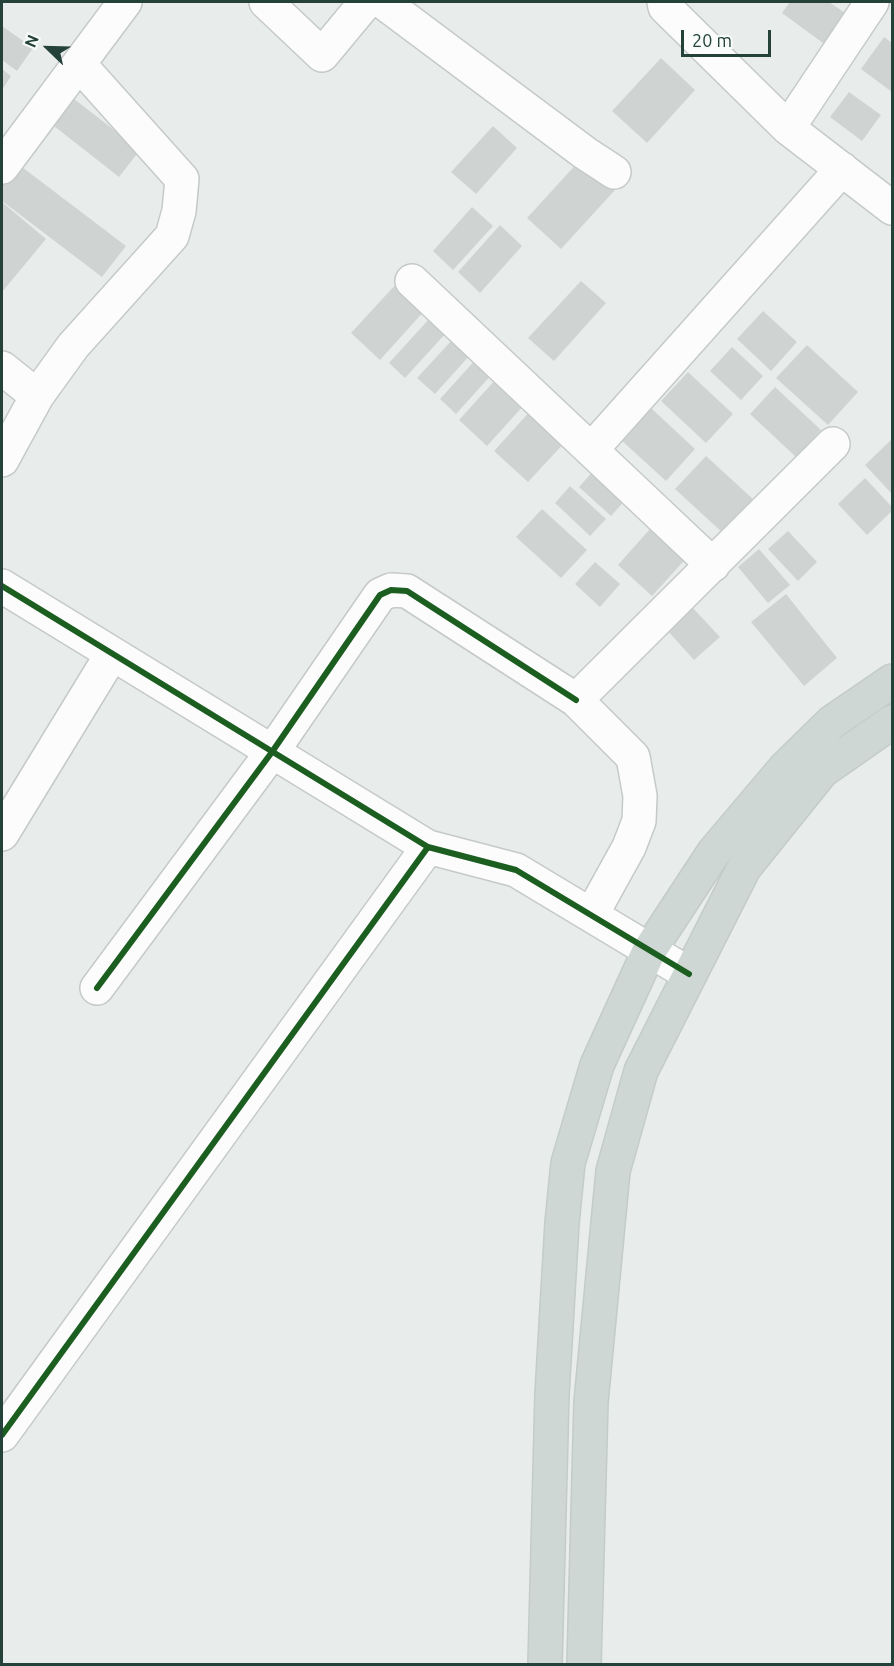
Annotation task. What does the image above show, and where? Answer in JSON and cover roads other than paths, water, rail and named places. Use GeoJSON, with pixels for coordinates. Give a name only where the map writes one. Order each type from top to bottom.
{"type":"FeatureCollection","features":[{"type":"Feature","properties":{"kind":"main road"},"geometry":{"type":"LineString","coordinates":[[545,1665],[552,1394],[568,1163],[597,1065],[649,951],[714,852],[785,768],[832,722],[892,681]]}},
{"type":"Feature","properties":{"kind":"main road"},"geometry":{"type":"LineString","coordinates":[[584,1665],[591,1402],[613,1171],[641,1071],[744,868],[822,771],[892,722]]}},
{"type":"Feature","properties":{"kind":"street"},"geometry":{"type":"LineString","coordinates":[[2,167],[125,2]]}},
{"type":"Feature","properties":{"kind":"street"},"geometry":{"type":"LineString","coordinates":[[266,2],[322,55],[366,2]]}},
{"type":"Feature","properties":{"kind":"street"},"geometry":{"type":"LineString","coordinates":[[383,2],[585,153],[614,172]]}},
{"type":"Feature","properties":{"kind":"street"},"geometry":{"type":"LineString","coordinates":[[664,2],[665,7],[788,128],[892,208]]}},
{"type":"Feature","properties":{"kind":"street"},"geometry":{"type":"LineString","coordinates":[[788,128],[872,2]]}},
{"type":"Feature","properties":{"kind":"street"},"geometry":{"type":"LineString","coordinates":[[2,460],[37,396],[73,346],[171,236],[179,211],[182,179],[79,64]]}},
{"type":"Feature","properties":{"kind":"street"},"geometry":{"type":"LineString","coordinates":[[591,450],[842,169]]}},
{"type":"Feature","properties":{"kind":"street"},"geometry":{"type":"LineString","coordinates":[[412,281],[713,565]]}},
{"type":"Feature","properties":{"kind":"street"},"geometry":{"type":"LineString","coordinates":[[2,369],[37,396]]}},
{"type":"Feature","properties":{"kind":"street"},"geometry":{"type":"LineString","coordinates":[[576,700],[833,444]]}},
{"type":"Feature","properties":{"kind":"street"},"geometry":{"type":"LineString","coordinates":[[2,586],[428,847],[516,870],[689,974]]}},
{"type":"Feature","properties":{"kind":"street"},"geometry":{"type":"LineString","coordinates":[[97,988],[272,752],[380,595],[391,590],[407,591],[576,700],[633,758],[640,796],[639,821],[629,847],[592,914]]}},
{"type":"Feature","properties":{"kind":"street"},"geometry":{"type":"LineString","coordinates":[[2,834],[112,654]]}},
{"type":"Feature","properties":{"kind":"street"},"geometry":{"type":"LineString","coordinates":[[2,1435],[428,847]]}}]}
